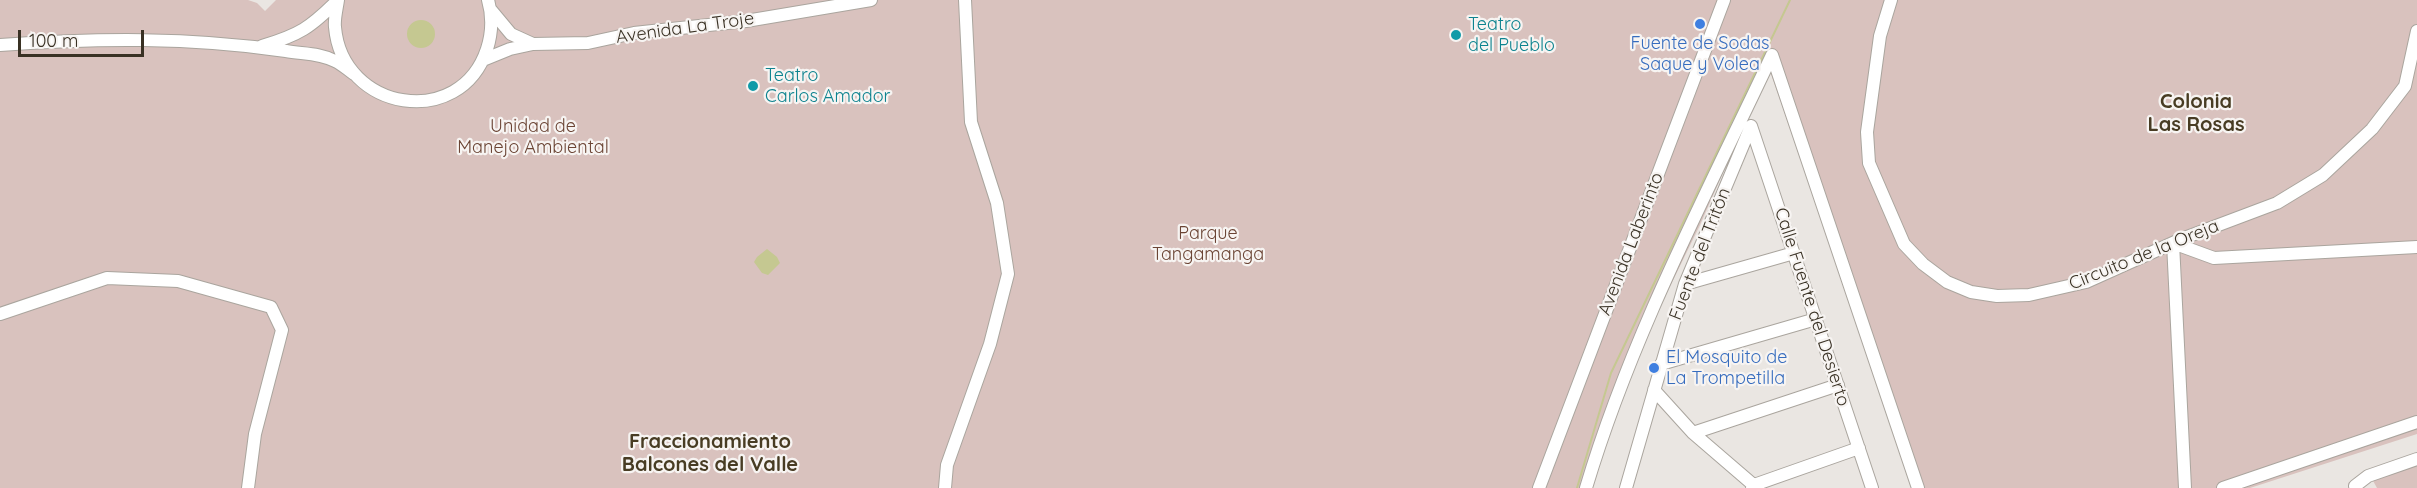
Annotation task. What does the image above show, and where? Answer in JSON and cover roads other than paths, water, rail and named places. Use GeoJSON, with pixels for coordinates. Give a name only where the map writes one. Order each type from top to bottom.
{"type":"FeatureCollection","features":[{"type":"Feature","properties":{"kind":"street"},"geometry":{"type":"LineString","coordinates":[[261,46],[288,38],[313,25],[338,0]]}},
{"type":"Feature","properties":{"kind":"street"},"geometry":{"type":"LineString","coordinates":[[338,0],[335,26],[340,52],[354,74]]}},
{"type":"Feature","properties":{"kind":"street","name":"Avenida La Troje"},"geometry":{"type":"LineString","coordinates":[[483,60],[510,48],[533,44],[588,43],[634,33],[746,21],[871,0]]}},
{"type":"Feature","properties":{"kind":"street"},"geometry":{"type":"LineString","coordinates":[[945,488],[947,465],[990,344],[1008,274],[997,203],[971,122],[965,0]]}},
{"type":"Feature","properties":{"kind":"street","name":"Avenida Laberinto"},"geometry":{"type":"LineString","coordinates":[[1539,488],[1724,0]]}},
{"type":"Feature","properties":{"kind":"street","name":"Circuito de la Oreja"},"geometry":{"type":"LineString","coordinates":[[1890,0],[1880,36],[1867,132],[1869,164],[1904,244],[1923,264],[1947,282],[1971,292],[1996,296],[2029,295],[2086,282],[2173,243],[2277,202],[2323,175],[2372,129],[2405,86],[2417,31]]}},
{"type":"Feature","properties":{"kind":"street"},"geometry":{"type":"LineString","coordinates":[[490,5],[511,33],[533,44]]}},
{"type":"Feature","properties":{"kind":"street"},"geometry":{"type":"LineString","coordinates":[[0,45],[115,39],[261,46],[315,55],[335,61],[373,91],[397,100],[422,102],[447,95],[468,81],[483,60],[492,36],[490,5]]}},
{"type":"Feature","properties":{"kind":"street"},"geometry":{"type":"LineString","coordinates":[[1586,488],[1606,424],[1642,330],[1772,55],[1918,488]]}},
{"type":"Feature","properties":{"kind":"street","name":"Calle Fuente del Desierto"},"geometry":{"type":"LineString","coordinates":[[1751,126],[1872,488]]}},
{"type":"Feature","properties":{"kind":"street","name":"Fuente del Tritón"},"geometry":{"type":"LineString","coordinates":[[1626,488],[1685,284],[1751,126]]}},
{"type":"Feature","properties":{"kind":"street"},"geometry":{"type":"LineString","coordinates":[[2185,488],[2173,243],[2214,258],[2417,247]]}},
{"type":"Feature","properties":{"kind":"street"},"geometry":{"type":"LineString","coordinates":[[1685,284],[1794,253]]}},
{"type":"Feature","properties":{"kind":"street"},"geometry":{"type":"LineString","coordinates":[[0,314],[107,279],[178,281],[271,307],[282,330],[255,434],[248,488]]}},
{"type":"Feature","properties":{"kind":"street"},"geometry":{"type":"LineString","coordinates":[[1662,364],[1816,319]]}},
{"type":"Feature","properties":{"kind":"street"},"geometry":{"type":"LineString","coordinates":[[1693,433],[1838,385]]}},
{"type":"Feature","properties":{"kind":"street"},"geometry":{"type":"LineString","coordinates":[[1654,390],[1693,433],[1755,487],[1859,448]]}},
{"type":"Feature","properties":{"kind":"street"},"geometry":{"type":"LineString","coordinates":[[2223,488],[2417,423]]}},
{"type":"Feature","properties":{"kind":"street"},"geometry":{"type":"LineString","coordinates":[[2341,488],[2356,487],[2368,476],[2417,459]]}},
{"type":"Feature","properties":{"kind":"waterway"},"geometry":{"type":"LineString","coordinates":[[1577,488],[1611,373],[1790,0]]}},
{"type":"Feature","properties":{"kind":"place","name":"Fuente de Sodas Saque y Volea"},"geometry":{"type":"Point","coordinates":[1700,24]}},
{"type":"Feature","properties":{"kind":"place","name":"Teatro del Pueblo"},"geometry":{"type":"Point","coordinates":[1456,35]}},
{"type":"Feature","properties":{"kind":"place","name":"Teatro Carlos Amador"},"geometry":{"type":"Point","coordinates":[753,86]}},
{"type":"Feature","properties":{"kind":"place","name":"El Mosquito de La Trompetilla"},"geometry":{"type":"Point","coordinates":[1654,368]}},
{"type":"Feature","properties":{"kind":"district","name":"Colonia Las Rosas"},"geometry":{"type":"Point","coordinates":[2196,114]}},
{"type":"Feature","properties":{"kind":"district","name":"Fraccionamiento Balcones del Valle"},"geometry":{"type":"Point","coordinates":[710,454]}},
{"type":"Feature","properties":{"kind":"park label","name":"Unidad de Manejo Ambiental"},"geometry":{"type":"Point","coordinates":[533,137]}},
{"type":"Feature","properties":{"kind":"park label","name":"Parque Tangamanga"},"geometry":{"type":"Point","coordinates":[1208,244]}}]}
